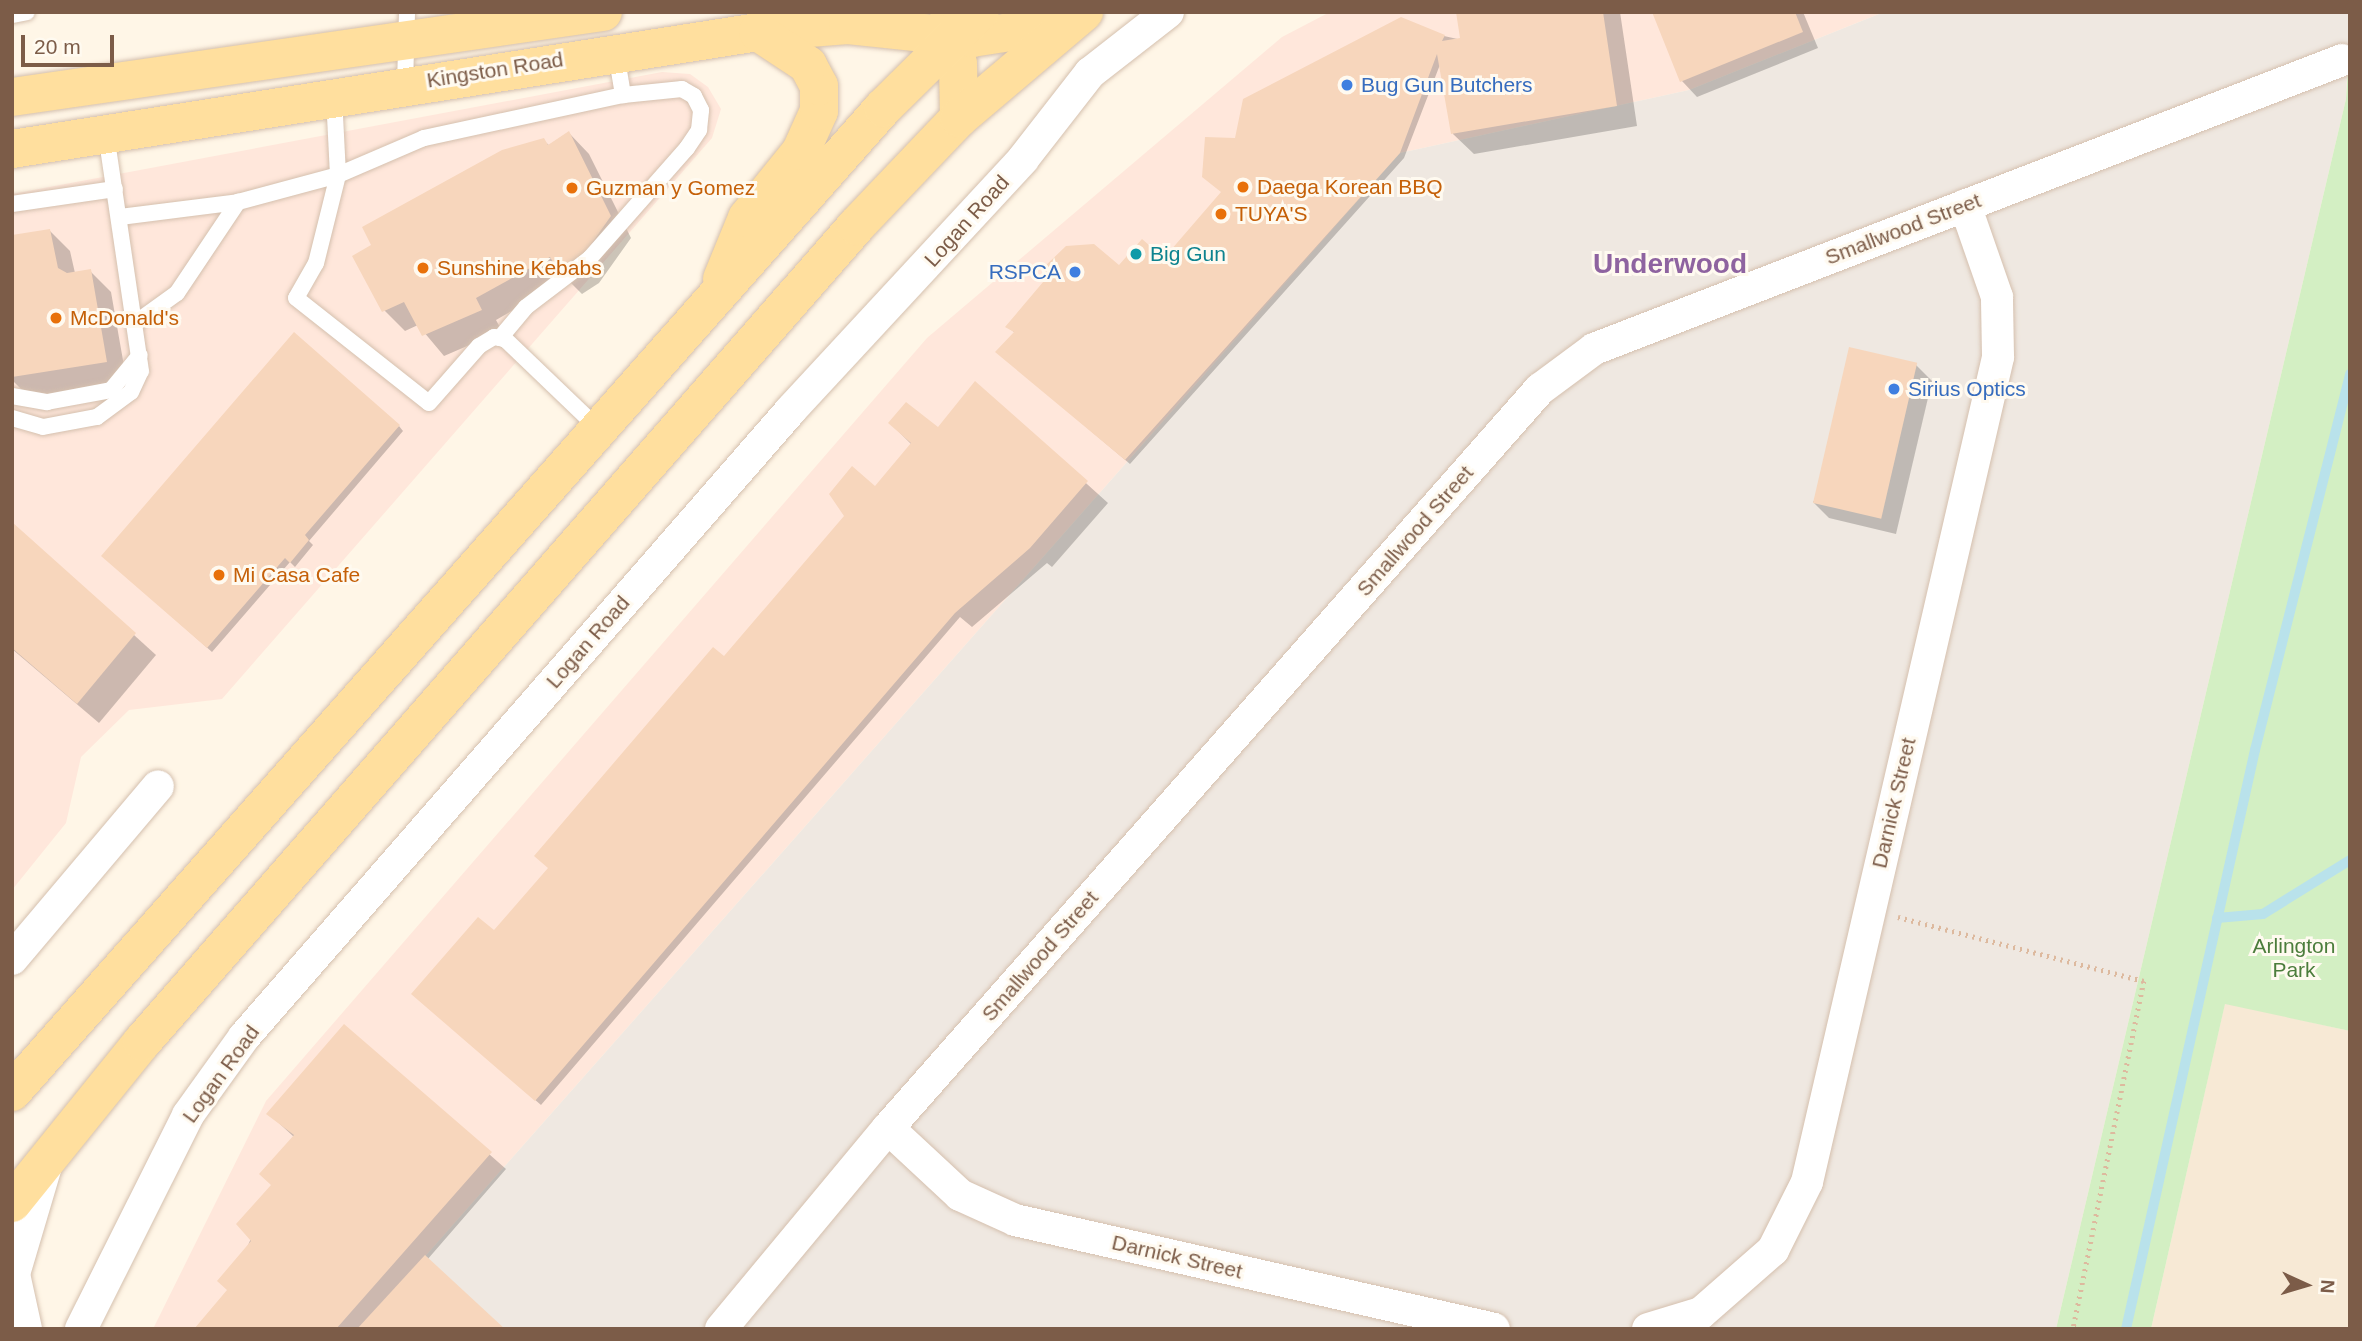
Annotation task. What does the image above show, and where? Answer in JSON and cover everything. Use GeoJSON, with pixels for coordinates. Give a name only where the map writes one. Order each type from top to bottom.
{"type":"FeatureCollection","features":[{"type":"Feature","properties":{"kind":"main road","name":"Kingston Road"},"geometry":{"type":"LineString","coordinates":[[12,97],[406,26],[602,12]]}},
{"type":"Feature","properties":{"kind":"main road"},"geometry":{"type":"LineString","coordinates":[[12,1092],[717,298],[948,25],[981,12]]}},
{"type":"Feature","properties":{"kind":"main road"},"geometry":{"type":"LineString","coordinates":[[12,1203],[142,1042],[747,349],[958,118],[1077,17]]}},
{"type":"Feature","properties":{"kind":"main road","name":"Kingston Road"},"geometry":{"type":"LineString","coordinates":[[12,149],[334,95],[758,32],[848,25],[948,25],[1077,17]]}},
{"type":"Feature","properties":{"kind":"main road"},"geometry":{"type":"LineString","coordinates":[[948,25],[958,118]]}},
{"type":"Feature","properties":{"kind":"main road"},"geometry":{"type":"LineString","coordinates":[[717,298],[739,232],[801,150],[819,111],[819,86],[808,65],[758,32]]}},
{"type":"Feature","properties":{"kind":"street","name":"Logan Road"},"geometry":{"type":"LineString","coordinates":[[81,1329],[188,1115],[244,1037],[790,411],[1023,159],[1090,73],[1168,12]]}},
{"type":"Feature","properties":{"kind":"street","name":"Smallwood Street"},"geometry":{"type":"LineString","coordinates":[[721,1329],[888,1128],[1540,389],[1594,349],[2342,60]]}},
{"type":"Feature","properties":{"kind":"street","name":"Darnick Street"},"geometry":{"type":"LineString","coordinates":[[1648,1329],[1700,1313],[1773,1250],[1807,1182],[1998,357],[1997,297],[1965,205]]}},
{"type":"Feature","properties":{"kind":"street"},"geometry":{"type":"LineString","coordinates":[[12,959],[158,786]]}},
{"type":"Feature","properties":{"kind":"street","name":"Darnick Street"},"geometry":{"type":"LineString","coordinates":[[888,1128],[960,1195],[1015,1220],[1494,1329]]}},
{"type":"Feature","properties":{"kind":"street"},"geometry":{"type":"LineString","coordinates":[[26,1329],[14,1274],[48,1161]]}},
{"type":"Feature","properties":{"kind":"lane"},"geometry":{"type":"LineString","coordinates":[[12,15],[27,12]]}},
{"type":"Feature","properties":{"kind":"lane"},"geometry":{"type":"LineString","coordinates":[[405,85],[406,26]]}},
{"type":"Feature","properties":{"kind":"lane"},"geometry":{"type":"LineString","coordinates":[[616,51],[623,95]]}},
{"type":"Feature","properties":{"kind":"lane"},"geometry":{"type":"LineString","coordinates":[[120,218],[238,202],[338,175],[424,138],[623,95],[682,89],[701,110],[699,130],[590,258],[526,307],[500,338],[479,346],[429,403],[296,298],[316,263],[338,175],[334,95]]}},
{"type":"Feature","properties":{"kind":"lane"},"geometry":{"type":"LineString","coordinates":[[12,418],[43,427],[113,410],[141,371],[106,134]]}},
{"type":"Feature","properties":{"kind":"lane"},"geometry":{"type":"LineString","coordinates":[[12,204],[115,189]]}},
{"type":"Feature","properties":{"kind":"lane"},"geometry":{"type":"LineString","coordinates":[[134,324],[177,293],[238,202]]}},
{"type":"Feature","properties":{"kind":"lane"},"geometry":{"type":"LineString","coordinates":[[500,338],[600,430]]}},
{"type":"Feature","properties":{"kind":"lane"},"geometry":{"type":"LineString","coordinates":[[12,396],[47,402],[111,390],[140,355]]}},
{"type":"Feature","properties":{"kind":"path"},"geometry":{"type":"LineString","coordinates":[[1870,910],[2144,981],[2073,1329]]}},
{"type":"Feature","properties":{"kind":"shaded area"},"geometry":{"type":"Polygon","coordinates":[[[1330,12],[1884,12],[1689,90],[1400,153],[361,1329],[153,1329],[266,1101],[927,338],[1282,37],[1330,12]]]}},
{"type":"Feature","properties":{"kind":"shaded area"},"geometry":{"type":"Polygon","coordinates":[[[1884,12],[2350,12],[2346,99],[2056,1329],[361,1329],[1400,153],[1689,90],[1884,12]]]}},
{"type":"Feature","properties":{"kind":"shaded area"},"geometry":{"type":"Polygon","coordinates":[[[662,72],[690,74],[708,87],[721,109],[712,138],[222,699],[129,710],[81,757],[66,823],[12,890],[12,194],[662,72]]]}},
{"type":"Feature","properties":{"kind":"shaded area"},"geometry":{"type":"Polygon","coordinates":[[[2225,1003],[2350,1031],[2350,1329],[2151,1329],[2225,1003]]]}},
{"type":"Feature","properties":{"kind":"green space","name":"Arlington Park"},"geometry":{"type":"Polygon","coordinates":[[[2350,36],[2350,1031],[2225,1004],[2151,1329],[2056,1329],[2346,99],[2350,36]]]}},
{"type":"Feature","properties":{"kind":"building"},"geometry":{"type":"Polygon","coordinates":[[[1456,12],[1603,12],[1617,106],[1451,134],[1437,54],[1400,153],[1125,460],[995,352],[1014,332],[1005,327],[1049,275],[1042,269],[1066,246],[1094,244],[1119,265],[1142,239],[1164,258],[1221,192],[1202,177],[1205,137],[1235,138],[1243,99],[1401,17],[1445,35],[1442,41],[1460,38],[1456,12]]]}},
{"type":"Feature","properties":{"kind":"building"},"geometry":{"type":"Polygon","coordinates":[[[1652,12],[1795,12],[1803,32],[1680,82],[1652,12]]]}},
{"type":"Feature","properties":{"kind":"building"},"geometry":{"type":"Polygon","coordinates":[[[569,131],[611,216],[578,263],[560,274],[550,257],[476,298],[482,310],[422,336],[404,302],[382,312],[352,256],[371,245],[362,227],[502,150],[544,138],[548,145],[569,131]]]}},
{"type":"Feature","properties":{"kind":"building","name":"McDonald's"},"geometry":{"type":"Polygon","coordinates":[[[50,229],[58,268],[67,273],[91,269],[107,362],[12,377],[12,235],[50,229]]]}},
{"type":"Feature","properties":{"kind":"building"},"geometry":{"type":"Polygon","coordinates":[[[294,332],[400,425],[305,535],[309,540],[290,563],[285,558],[207,648],[101,556],[294,332]]]}},
{"type":"Feature","properties":{"kind":"building"},"geometry":{"type":"Polygon","coordinates":[[[1849,347],[1917,363],[1881,519],[1813,503],[1849,347]]]}},
{"type":"Feature","properties":{"kind":"building"},"geometry":{"type":"Polygon","coordinates":[[[975,381],[1088,481],[1030,548],[955,613],[535,1101],[411,994],[478,917],[494,930],[548,868],[534,856],[713,647],[724,656],[844,516],[829,494],[852,466],[875,486],[911,443],[888,423],[906,402],[938,427],[975,381]]]}},
{"type":"Feature","properties":{"kind":"building"},"geometry":{"type":"Polygon","coordinates":[[[12,522],[136,633],[77,704],[12,648],[12,522]]]}},
{"type":"Feature","properties":{"kind":"building"},"geometry":{"type":"Polygon","coordinates":[[[344,1024],[492,1152],[336,1329],[194,1329],[227,1290],[217,1281],[251,1241],[236,1224],[271,1185],[259,1174],[294,1135],[266,1114],[344,1024]]]}},
{"type":"Feature","properties":{"kind":"building"},"geometry":{"type":"Polygon","coordinates":[[[425,1255],[505,1329],[357,1329],[425,1255]]]}},
{"type":"Feature","properties":{"kind":"waterway"},"geometry":{"type":"LineString","coordinates":[[2126,1329],[2255,750],[2350,374]]}},
{"type":"Feature","properties":{"kind":"waterway"},"geometry":{"type":"LineString","coordinates":[[2217,918],[2263,914],[2350,860]]}},
{"type":"Feature","properties":{"kind":"place","name":"Bug Gun Butchers"},"geometry":{"type":"Point","coordinates":[1347,85]}},
{"type":"Feature","properties":{"kind":"place","name":"Daega Korean BBQ"},"geometry":{"type":"Point","coordinates":[1243,187]}},
{"type":"Feature","properties":{"kind":"place","name":"Guzman y Gomez"},"geometry":{"type":"Point","coordinates":[572,188]}},
{"type":"Feature","properties":{"kind":"place","name":"TUYA'S"},"geometry":{"type":"Point","coordinates":[1221,214]}},
{"type":"Feature","properties":{"kind":"place","name":"Big Gun"},"geometry":{"type":"Point","coordinates":[1136,254]}},
{"type":"Feature","properties":{"kind":"place","name":"Sunshine Kebabs"},"geometry":{"type":"Point","coordinates":[423,268]}},
{"type":"Feature","properties":{"kind":"place","name":"RSPCA"},"geometry":{"type":"Point","coordinates":[1075,272]}},
{"type":"Feature","properties":{"kind":"place","name":"McDonald's"},"geometry":{"type":"Point","coordinates":[56,318]}},
{"type":"Feature","properties":{"kind":"place","name":"Sirius Optics"},"geometry":{"type":"Point","coordinates":[1894,389]}},
{"type":"Feature","properties":{"kind":"place","name":"Mi Casa Cafe"},"geometry":{"type":"Point","coordinates":[219,575]}},
{"type":"Feature","properties":{"kind":"district","name":"Underwood"},"geometry":{"type":"Point","coordinates":[1670,264]}}]}
